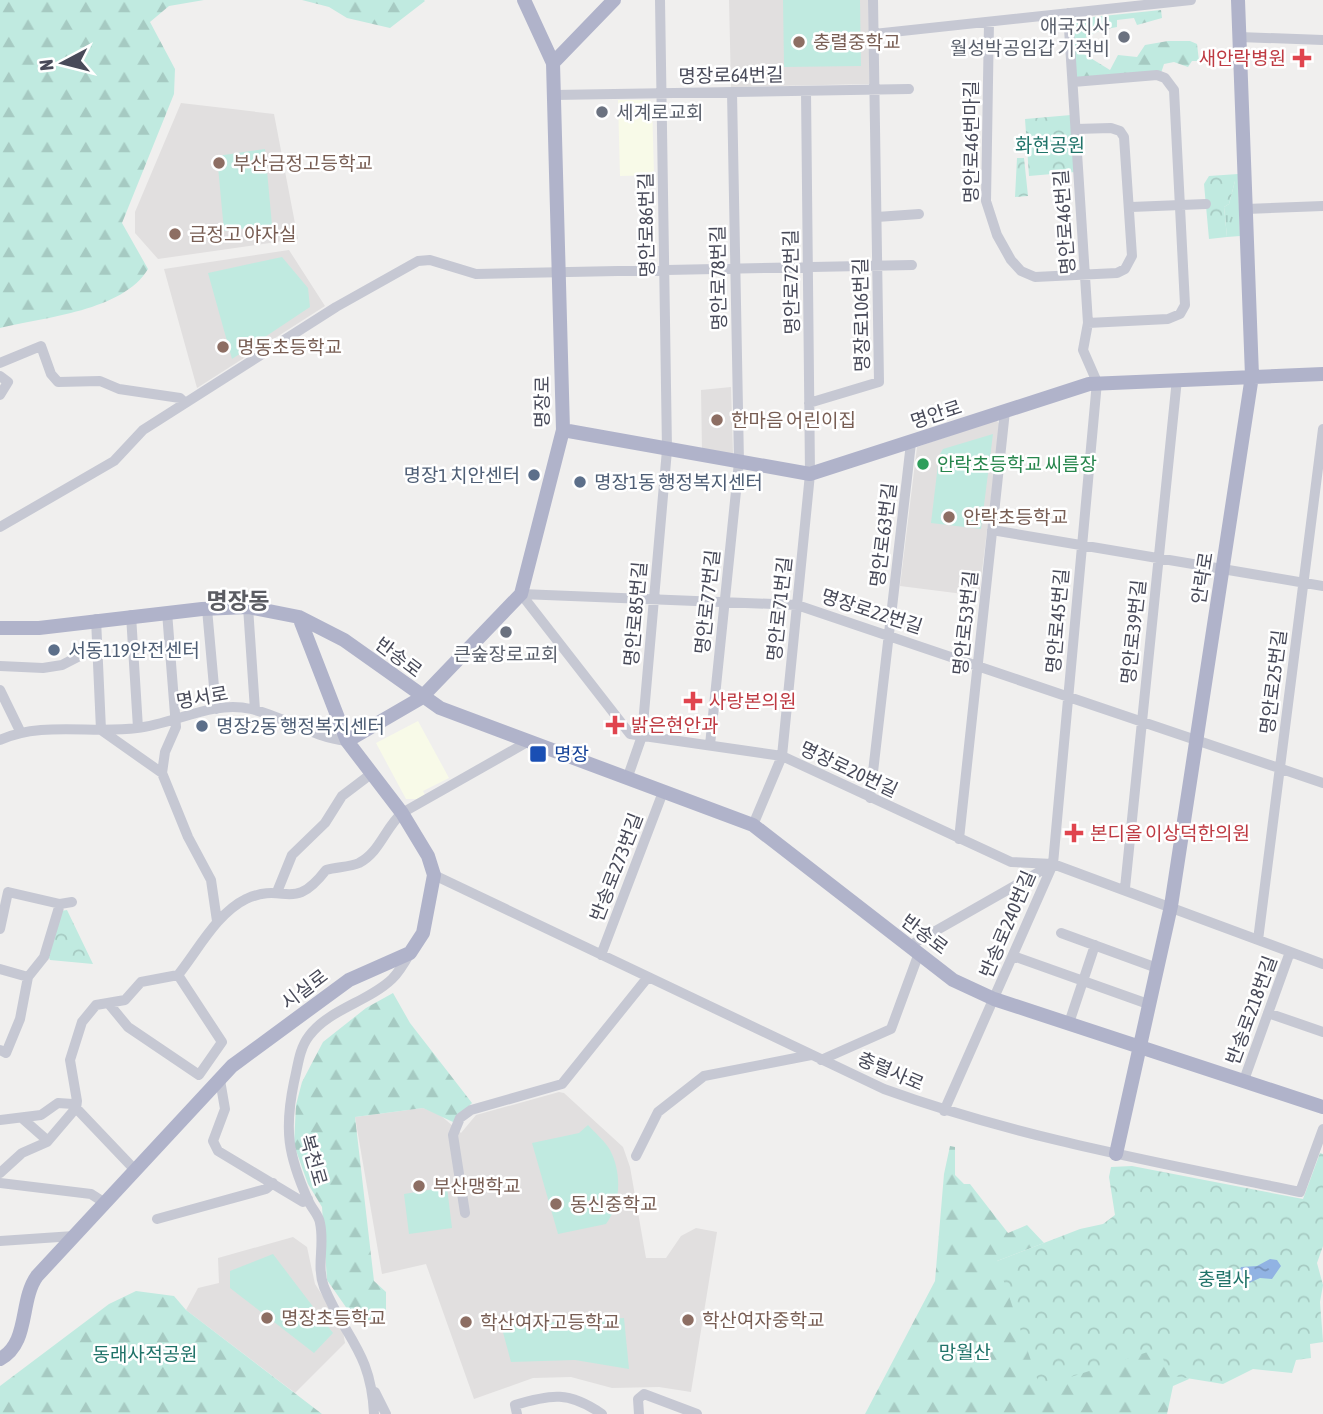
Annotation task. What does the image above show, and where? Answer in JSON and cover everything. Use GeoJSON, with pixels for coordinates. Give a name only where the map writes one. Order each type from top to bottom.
{"type":"FeatureCollection","features":[{"type":"Feature","properties":{"kind":"main road"},"geometry":{"type":"LineString","coordinates":[[524,0],[553,63],[614,0]]}},
{"type":"Feature","properties":{"kind":"main road","name":"안락로"},"geometry":{"type":"LineString","coordinates":[[1116,1154],[1171,906],[1252,376],[1238,0]]}},
{"type":"Feature","properties":{"kind":"main road","name":"명장로"},"geometry":{"type":"LineString","coordinates":[[347,741],[421,698],[521,594],[563,430],[553,63]]}},
{"type":"Feature","properties":{"kind":"main road","name":"명안로"},"geometry":{"type":"LineString","coordinates":[[563,430],[810,474],[1097,383],[1323,374]]}},
{"type":"Feature","properties":{"kind":"main road","name":"반송로"},"geometry":{"type":"LineString","coordinates":[[0,628],[39,628],[96,619],[207,608],[248,607],[299,617],[344,640],[421,698],[440,708],[753,825],[953,979],[994,999],[1323,1107]]}},
{"type":"Feature","properties":{"kind":"main road"},"geometry":{"type":"LineString","coordinates":[[299,617],[347,741],[402,813],[428,856],[434,875],[423,933],[410,953]]}},
{"type":"Feature","properties":{"kind":"main road","name":"시실로"},"geometry":{"type":"LineString","coordinates":[[0,1359],[15,1346],[34,1280],[232,1066],[349,980],[410,953]]}},
{"type":"Feature","properties":{"kind":"street","name":"명안로86번길"},"geometry":{"type":"LineString","coordinates":[[660,0],[667,450]]}},
{"type":"Feature","properties":{"kind":"street","name":"명장로106번길"},"geometry":{"type":"LineString","coordinates":[[809,402],[879,382],[873,0]]}},
{"type":"Feature","properties":{"kind":"street"},"geometry":{"type":"LineString","coordinates":[[874,34],[1191,0]]}},
{"type":"Feature","properties":{"kind":"street","name":"명안로46번길"},"geometry":{"type":"LineString","coordinates":[[1069,13],[1088,323],[1083,350],[1097,383]]}},
{"type":"Feature","properties":{"kind":"street","name":"명안로46번마길"},"geometry":{"type":"LineString","coordinates":[[989,22],[986,201],[991,222],[1011,260],[1021,271],[1035,276],[1085,274]]}},
{"type":"Feature","properties":{"kind":"street"},"geometry":{"type":"LineString","coordinates":[[1239,37],[1323,40]]}},
{"type":"Feature","properties":{"kind":"street"},"geometry":{"type":"LineString","coordinates":[[1073,82],[1157,75],[1171,83],[1174,90],[1185,299],[1180,314],[1168,319],[1088,323]]}},
{"type":"Feature","properties":{"kind":"street","name":"명장로64번길"},"geometry":{"type":"LineString","coordinates":[[554,95],[909,89]]}},
{"type":"Feature","properties":{"kind":"street","name":"명안로72번길"},"geometry":{"type":"LineString","coordinates":[[806,91],[810,474]]}},
{"type":"Feature","properties":{"kind":"street","name":"명안로78번길"},"geometry":{"type":"LineString","coordinates":[[732,92],[739,462]]}},
{"type":"Feature","properties":{"kind":"street"},"geometry":{"type":"LineString","coordinates":[[1076,130],[1111,128],[1120,131],[1126,144],[1131,207],[1132,256],[1129,264],[1117,273],[1085,274]]}},
{"type":"Feature","properties":{"kind":"street"},"geometry":{"type":"LineString","coordinates":[[1131,207],[1206,204]]}},
{"type":"Feature","properties":{"kind":"street"},"geometry":{"type":"LineString","coordinates":[[1246,209],[1323,206]]}},
{"type":"Feature","properties":{"kind":"street"},"geometry":{"type":"LineString","coordinates":[[877,217],[919,214]]}},
{"type":"Feature","properties":{"kind":"street"},"geometry":{"type":"LineString","coordinates":[[0,527],[114,461],[143,430],[335,307],[418,261],[430,260],[476,274],[912,265]]}},
{"type":"Feature","properties":{"kind":"street"},"geometry":{"type":"LineString","coordinates":[[0,363],[41,346],[51,374],[58,382],[100,381],[119,389],[180,398],[185,403]]}},
{"type":"Feature","properties":{"kind":"street"},"geometry":{"type":"LineString","coordinates":[[0,395],[4,379]]}},
{"type":"Feature","properties":{"kind":"street","name":"명안로39번길"},"geometry":{"type":"LineString","coordinates":[[1125,888],[1177,379]]}},
{"type":"Feature","properties":{"kind":"street","name":"명안로45번길"},"geometry":{"type":"LineString","coordinates":[[1053,864],[1097,383]]}},
{"type":"Feature","properties":{"kind":"street","name":"명안로53번길"},"geometry":{"type":"LineString","coordinates":[[959,839],[1005,411]]}},
{"type":"Feature","properties":{"kind":"street","name":"명안로25번길"},"geometry":{"type":"LineString","coordinates":[[1258,940],[1323,429]]}},
{"type":"Feature","properties":{"kind":"street","name":"명안로63번길"},"geometry":{"type":"LineString","coordinates":[[870,798],[911,443]]}},
{"type":"Feature","properties":{"kind":"street","name":"명안로85번길"},"geometry":{"type":"LineString","coordinates":[[627,779],[642,736],[667,450]]}},
{"type":"Feature","properties":{"kind":"street","name":"명안로77번길"},"geometry":{"type":"LineString","coordinates":[[710,746],[739,462]]}},
{"type":"Feature","properties":{"kind":"street","name":"명안로71번길"},"geometry":{"type":"LineString","coordinates":[[753,825],[782,757],[810,474]]}},
{"type":"Feature","properties":{"kind":"street"},"geometry":{"type":"LineString","coordinates":[[992,530],[1323,586]]}},
{"type":"Feature","properties":{"kind":"street","name":"명장로22번길"},"geometry":{"type":"LineString","coordinates":[[521,594],[797,605],[978,664],[1067,697],[1323,783]]}},
{"type":"Feature","properties":{"kind":"street","name":"명장로20번길"},"geometry":{"type":"LineString","coordinates":[[521,594],[630,734],[782,757],[1011,862],[1053,864],[1125,888],[1323,964]]}},
{"type":"Feature","properties":{"kind":"street"},"geometry":{"type":"LineString","coordinates":[[248,607],[255,710]]}},
{"type":"Feature","properties":{"kind":"street"},"geometry":{"type":"LineString","coordinates":[[207,608],[216,709]]}},
{"type":"Feature","properties":{"kind":"street"},"geometry":{"type":"LineString","coordinates":[[167,612],[176,719],[175,734],[165,752],[162,773],[188,837],[211,880],[217,921]]}},
{"type":"Feature","properties":{"kind":"street"},"geometry":{"type":"LineString","coordinates":[[131,615],[138,728]]}},
{"type":"Feature","properties":{"kind":"street"},"geometry":{"type":"LineString","coordinates":[[96,619],[101,730],[162,773]]}},
{"type":"Feature","properties":{"kind":"street"},"geometry":{"type":"LineString","coordinates":[[0,666],[43,668],[62,665],[97,647]]}},
{"type":"Feature","properties":{"kind":"street"},"geometry":{"type":"LineString","coordinates":[[0,690],[20,731]]}},
{"type":"Feature","properties":{"kind":"street","name":"명서로"},"geometry":{"type":"LineString","coordinates":[[0,740],[20,731],[138,728],[216,709],[255,710],[320,737],[347,741]]}},
{"type":"Feature","properties":{"kind":"street"},"geometry":{"type":"LineString","coordinates":[[0,1173],[22,1153],[48,1141],[76,1108],[78,1101],[70,1060],[79,1028],[93,1009],[125,1000],[141,982],[177,975],[217,921],[247,899],[277,892],[282,895],[302,894],[315,885],[326,870],[357,864],[374,852],[389,824],[402,813],[528,741]]}},
{"type":"Feature","properties":{"kind":"street"},"geometry":{"type":"LineString","coordinates":[[277,892],[292,855],[325,822],[342,796],[371,774]]}},
{"type":"Feature","properties":{"kind":"street","name":"반송로273번길"},"geometry":{"type":"LineString","coordinates":[[601,955],[663,792]]}},
{"type":"Feature","properties":{"kind":"street"},"geometry":{"type":"LineString","coordinates":[[636,1156],[658,1112],[704,1076],[817,1057],[891,1029],[914,950],[1053,864]]}},
{"type":"Feature","properties":{"kind":"street","name":"반송로240번길"},"geometry":{"type":"LineString","coordinates":[[944,1111],[1053,864]]}},
{"type":"Feature","properties":{"kind":"street","name":"충렬사로"},"geometry":{"type":"LineString","coordinates":[[434,875],[884,1090],[944,1111],[1116,1154],[1300,1192],[1323,1129]]}},
{"type":"Feature","properties":{"kind":"street"},"geometry":{"type":"LineString","coordinates":[[0,929],[8,892],[66,903],[44,957],[28,977],[16,1028],[6,1053],[0,1050]]}},
{"type":"Feature","properties":{"kind":"street"},"geometry":{"type":"LineString","coordinates":[[1060,933],[1157,968]]}},
{"type":"Feature","properties":{"kind":"street"},"geometry":{"type":"LineString","coordinates":[[1069,1023],[1095,945]]}},
{"type":"Feature","properties":{"kind":"street","name":"반송로218번길"},"geometry":{"type":"LineString","coordinates":[[1244,1080],[1290,952]]}},
{"type":"Feature","properties":{"kind":"street","name":"복천로"},"geometry":{"type":"LineString","coordinates":[[374,1414],[373,1386],[360,1349],[324,1287],[320,1269],[320,1221],[308,1199],[287,1142],[289,1105],[301,1051],[317,1027],[394,978],[410,953]]}},
{"type":"Feature","properties":{"kind":"street"},"geometry":{"type":"LineString","coordinates":[[1013,956],[1148,1004]]}},
{"type":"Feature","properties":{"kind":"street"},"geometry":{"type":"LineString","coordinates":[[0,969],[28,977]]}},
{"type":"Feature","properties":{"kind":"street"},"geometry":{"type":"LineString","coordinates":[[108,1004],[128,1027],[199,1075],[222,1042],[177,975]]}},
{"type":"Feature","properties":{"kind":"street"},"geometry":{"type":"LineString","coordinates":[[465,1213],[453,1135],[460,1118],[471,1110],[562,1084],[648,977]]}},
{"type":"Feature","properties":{"kind":"street"},"geometry":{"type":"LineString","coordinates":[[1268,1013],[1323,1032]]}},
{"type":"Feature","properties":{"kind":"street"},"geometry":{"type":"LineString","coordinates":[[220,1080],[225,1109],[213,1141],[218,1152],[303,1202],[308,1199]]}},
{"type":"Feature","properties":{"kind":"street"},"geometry":{"type":"LineString","coordinates":[[0,1120],[41,1115],[58,1103],[73,1104],[135,1170]]}},
{"type":"Feature","properties":{"kind":"street"},"geometry":{"type":"LineString","coordinates":[[23,1119],[48,1141]]}},
{"type":"Feature","properties":{"kind":"street"},"geometry":{"type":"LineString","coordinates":[[0,1183],[91,1194],[105,1203]]}},
{"type":"Feature","properties":{"kind":"street"},"geometry":{"type":"LineString","coordinates":[[157,1219],[266,1188],[273,1183]]}},
{"type":"Feature","properties":{"kind":"street"},"geometry":{"type":"LineString","coordinates":[[0,1241],[74,1236]]}},
{"type":"Feature","properties":{"kind":"street"},"geometry":{"type":"LineString","coordinates":[[373,1386],[386,1414]]}},
{"type":"Feature","properties":{"kind":"street"},"geometry":{"type":"LineString","coordinates":[[639,1414],[638,1399],[645,1394],[697,1414]]}},
{"type":"Feature","properties":{"kind":"street"},"geometry":{"type":"LineString","coordinates":[[517,1414],[515,1405],[558,1395],[573,1398],[602,1414]]}},
{"type":"Feature","properties":{"kind":"shaded area","name":"충렬중학교"},"geometry":{"type":"Polygon","coordinates":[[[729,0],[868,0],[870,84],[731,87],[729,0]]]}},
{"type":"Feature","properties":{"kind":"shaded area"},"geometry":{"type":"Polygon","coordinates":[[[618,100],[649,100],[652,103],[654,175],[620,176],[618,100]]]}},
{"type":"Feature","properties":{"kind":"shaded area","name":"부산금정고등학교"},"geometry":{"type":"Polygon","coordinates":[[[181,103],[274,114],[298,239],[158,259],[135,233],[135,212],[181,103]]]}},
{"type":"Feature","properties":{"kind":"shaded area","name":"명동초등학교"},"geometry":{"type":"Polygon","coordinates":[[[289,250],[325,306],[197,388],[164,269],[289,250]]]}},
{"type":"Feature","properties":{"kind":"shaded area","name":"한마음 어린이집"},"geometry":{"type":"Polygon","coordinates":[[[731,387],[733,454],[702,451],[701,390],[731,387]]]}},
{"type":"Feature","properties":{"kind":"shaded area","name":"안락초등학교"},"geometry":{"type":"Polygon","coordinates":[[[996,420],[1000,424],[979,596],[900,586],[917,447],[996,420]]]}},
{"type":"Feature","properties":{"kind":"shaded area"},"geometry":{"type":"Polygon","coordinates":[[[418,721],[449,778],[423,791],[425,795],[418,799],[406,799],[376,743],[418,721]]]}},
{"type":"Feature","properties":{"kind":"shaded area"},"geometry":{"type":"Polygon","coordinates":[[[559,1092],[564,1093],[623,1147],[630,1167],[646,1258],[666,1258],[681,1236],[696,1228],[717,1232],[691,1392],[659,1387],[612,1388],[571,1377],[533,1378],[474,1399],[426,1264],[382,1274],[355,1117],[423,1108],[439,1114],[461,1133],[476,1115],[559,1092]]]}},
{"type":"Feature","properties":{"kind":"shaded area","name":"명장초등학교"},"geometry":{"type":"Polygon","coordinates":[[[293,1237],[307,1247],[315,1284],[342,1326],[345,1343],[295,1393],[186,1310],[198,1288],[219,1283],[218,1258],[293,1237]]]}},
{"type":"Feature","properties":{"kind":"green space"},"geometry":{"type":"Polygon","coordinates":[[[0,0],[204,0],[169,6],[150,22],[175,69],[174,94],[122,223],[148,269],[136,283],[102,303],[60,316],[0,328],[0,0]]]}},
{"type":"Feature","properties":{"kind":"green space"},"geometry":{"type":"Polygon","coordinates":[[[302,0],[425,1],[390,28],[347,18],[329,7],[302,0]]]}},
{"type":"Feature","properties":{"kind":"green space"},"geometry":{"type":"Polygon","coordinates":[[[783,0],[860,0],[861,66],[784,67],[783,0]]]}},
{"type":"Feature","properties":{"kind":"green space"},"geometry":{"type":"Polygon","coordinates":[[[1161,10],[1162,18],[1137,25],[1134,18],[1117,20],[1117,27],[1101,30],[1083,39],[1084,54],[1110,70],[1118,55],[1137,57],[1145,45],[1190,41],[1197,44],[1199,61],[1192,61],[1188,67],[1174,62],[1164,64],[1161,73],[1074,81],[1074,19],[1161,10]]]}},
{"type":"Feature","properties":{"kind":"green space","name":"화현공원"},"geometry":{"type":"Polygon","coordinates":[[[1071,115],[1075,172],[1029,176],[1025,119],[1071,115]]]}},
{"type":"Feature","properties":{"kind":"green space"},"geometry":{"type":"Polygon","coordinates":[[[265,149],[272,225],[224,231],[217,156],[265,149]]]}},
{"type":"Feature","properties":{"kind":"green space"},"geometry":{"type":"Polygon","coordinates":[[[1017,158],[1024,158],[1028,196],[1015,197],[1017,158]]]}},
{"type":"Feature","properties":{"kind":"green space"},"geometry":{"type":"Polygon","coordinates":[[[1238,174],[1229,204],[1224,207],[1227,237],[1209,239],[1204,184],[1209,176],[1238,174]]]}},
{"type":"Feature","properties":{"kind":"green space"},"geometry":{"type":"Polygon","coordinates":[[[1235,181],[1238,181],[1240,236],[1227,237],[1224,207],[1229,204],[1235,181]]]}},
{"type":"Feature","properties":{"kind":"green space"},"geometry":{"type":"Polygon","coordinates":[[[282,257],[308,288],[310,307],[232,359],[208,273],[282,257]]]}},
{"type":"Feature","properties":{"kind":"green space"},"geometry":{"type":"Polygon","coordinates":[[[993,434],[981,529],[931,523],[939,456],[943,449],[993,434]]]}},
{"type":"Feature","properties":{"kind":"green space"},"geometry":{"type":"Polygon","coordinates":[[[67,910],[93,964],[50,960],[47,953],[61,911],[67,910]]]}},
{"type":"Feature","properties":{"kind":"green space"},"geometry":{"type":"Polygon","coordinates":[[[393,993],[410,1023],[472,1103],[453,1122],[423,1108],[355,1117],[374,1281],[386,1292],[386,1314],[370,1325],[357,1323],[327,1280],[322,1207],[308,1184],[294,1145],[296,1105],[302,1082],[323,1042],[366,1008],[393,993]]]}},
{"type":"Feature","properties":{"kind":"green space"},"geometry":{"type":"Polygon","coordinates":[[[588,1125],[610,1150],[617,1168],[615,1207],[606,1224],[558,1234],[532,1143],[579,1133],[588,1125]]]}},
{"type":"Feature","properties":{"kind":"green space","name":"망월산"},"geometry":{"type":"Polygon","coordinates":[[[950,1146],[955,1147],[955,1175],[964,1184],[970,1184],[1008,1233],[1027,1225],[1044,1243],[997,1261],[1156,1322],[1189,1379],[1173,1386],[1167,1414],[865,1414],[935,1281],[944,1174],[950,1146]]]}},
{"type":"Feature","properties":{"kind":"green space","name":"충렬사"},"geometry":{"type":"Polygon","coordinates":[[[1320,1153],[1323,1154],[1323,1246],[1317,1263],[1323,1285],[1320,1302],[1323,1342],[1310,1344],[1311,1358],[1296,1360],[1292,1373],[1253,1369],[1223,1384],[1168,1375],[1160,1348],[1040,1387],[997,1261],[1080,1229],[1103,1224],[1115,1215],[1109,1177],[1111,1167],[1132,1166],[1303,1199],[1320,1153]]]}},
{"type":"Feature","properties":{"kind":"green space"},"geometry":{"type":"Polygon","coordinates":[[[447,1187],[452,1228],[409,1234],[404,1194],[447,1187]]]}},
{"type":"Feature","properties":{"kind":"green space"},"geometry":{"type":"Polygon","coordinates":[[[273,1254],[333,1333],[314,1353],[230,1288],[230,1271],[273,1254]]]}},
{"type":"Feature","properties":{"kind":"green space","name":"동래사적공원"},"geometry":{"type":"Polygon","coordinates":[[[136,1291],[174,1296],[186,1310],[322,1414],[0,1414],[0,1386],[109,1304],[136,1291]]]}},
{"type":"Feature","properties":{"kind":"green space"},"geometry":{"type":"Polygon","coordinates":[[[624,1318],[629,1369],[575,1360],[511,1362],[501,1325],[624,1318]]]}},
{"type":"Feature","properties":{"kind":"water"},"geometry":{"type":"Polygon","coordinates":[[[1270,1259],[1277,1260],[1281,1266],[1272,1279],[1260,1278],[1249,1283],[1238,1274],[1241,1267],[1257,1266],[1270,1259]]]}},
{"type":"Feature","properties":{"kind":"place","name":"애국지사 월성박공임갑 기적비"},"geometry":{"type":"Point","coordinates":[1124,37]}},
{"type":"Feature","properties":{"kind":"place","name":"충렬중학교"},"geometry":{"type":"Point","coordinates":[799,42]}},
{"type":"Feature","properties":{"kind":"place","name":"새안락병원"},"geometry":{"type":"Point","coordinates":[1302,58]}},
{"type":"Feature","properties":{"kind":"place","name":"세계로교회"},"geometry":{"type":"Point","coordinates":[602,112]}},
{"type":"Feature","properties":{"kind":"place","name":"부산금정고등학교"},"geometry":{"type":"Point","coordinates":[219,163]}},
{"type":"Feature","properties":{"kind":"place","name":"금정고 야자실"},"geometry":{"type":"Point","coordinates":[175,234]}},
{"type":"Feature","properties":{"kind":"place","name":"명동초등학교"},"geometry":{"type":"Point","coordinates":[223,347]}},
{"type":"Feature","properties":{"kind":"place","name":"한마음 어린이집"},"geometry":{"type":"Point","coordinates":[717,420]}},
{"type":"Feature","properties":{"kind":"place","name":"안락초등학교 씨름장"},"geometry":{"type":"Point","coordinates":[923,464]}},
{"type":"Feature","properties":{"kind":"place","name":"명장1 치안센터"},"geometry":{"type":"Point","coordinates":[534,475]}},
{"type":"Feature","properties":{"kind":"place","name":"명장1동 행정복지센터"},"geometry":{"type":"Point","coordinates":[580,482]}},
{"type":"Feature","properties":{"kind":"place","name":"안락초등학교"},"geometry":{"type":"Point","coordinates":[949,517]}},
{"type":"Feature","properties":{"kind":"place","name":"큰숲장로교회"},"geometry":{"type":"Point","coordinates":[506,632]}},
{"type":"Feature","properties":{"kind":"place","name":"서동119안전센터"},"geometry":{"type":"Point","coordinates":[54,650]}},
{"type":"Feature","properties":{"kind":"place","name":"사랑본의원"},"geometry":{"type":"Point","coordinates":[693,701]}},
{"type":"Feature","properties":{"kind":"place","name":"밝은현안과"},"geometry":{"type":"Point","coordinates":[615,725]}},
{"type":"Feature","properties":{"kind":"place","name":"명장2동 행정복지센터"},"geometry":{"type":"Point","coordinates":[202,726]}},
{"type":"Feature","properties":{"kind":"place","name":"명장"},"geometry":{"type":"Point","coordinates":[538,754]}},
{"type":"Feature","properties":{"kind":"place","name":"본디올 이상덕한의원"},"geometry":{"type":"Point","coordinates":[1074,833]}},
{"type":"Feature","properties":{"kind":"place","name":"부산맹학교"},"geometry":{"type":"Point","coordinates":[419,1186]}},
{"type":"Feature","properties":{"kind":"place","name":"동신중학교"},"geometry":{"type":"Point","coordinates":[556,1204]}},
{"type":"Feature","properties":{"kind":"place","name":"명장초등학교"},"geometry":{"type":"Point","coordinates":[267,1318]}},
{"type":"Feature","properties":{"kind":"place","name":"학산여자중학교"},"geometry":{"type":"Point","coordinates":[688,1320]}},
{"type":"Feature","properties":{"kind":"place","name":"학산여자고등학교"},"geometry":{"type":"Point","coordinates":[466,1322]}},
{"type":"Feature","properties":{"kind":"district","name":"명장동"},"geometry":{"type":"Point","coordinates":[238,601]}}]}
